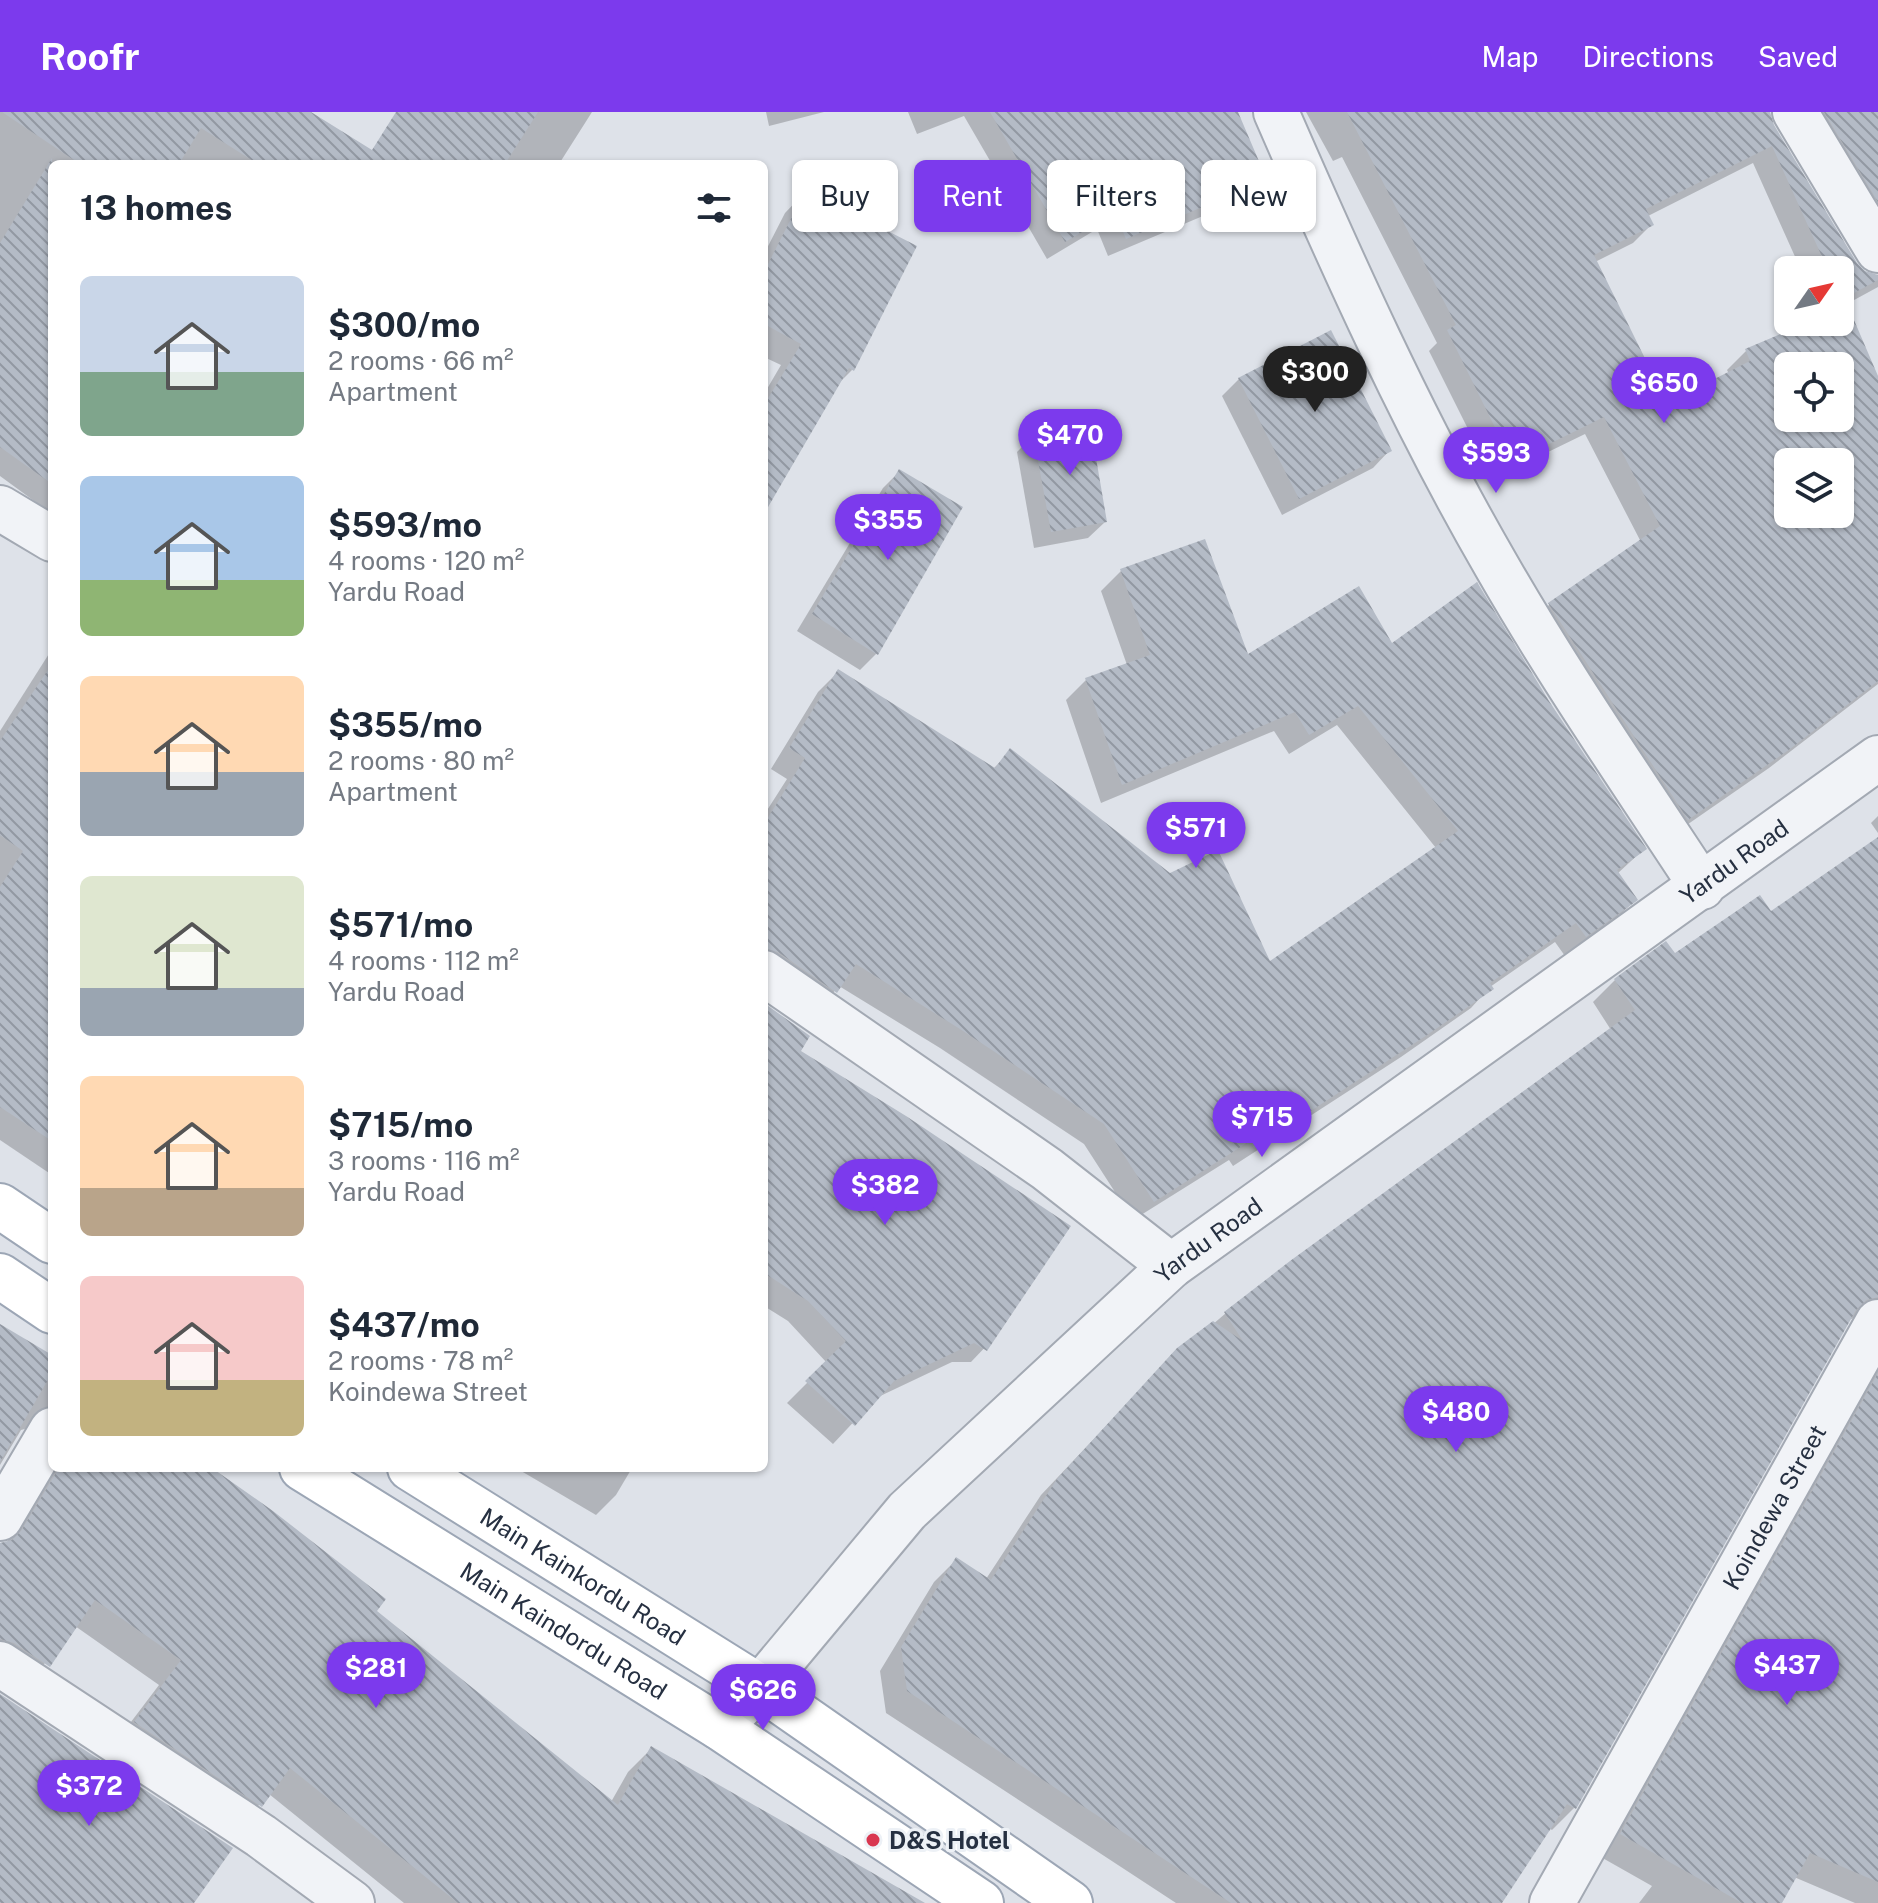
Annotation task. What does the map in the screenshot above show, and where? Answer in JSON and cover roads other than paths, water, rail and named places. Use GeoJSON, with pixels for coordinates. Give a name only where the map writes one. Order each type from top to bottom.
{"type":"FeatureCollection","features":[{"type":"Feature","properties":{"kind":"main road"},"geometry":{"type":"LineString","coordinates":[[0,1206],[48,1239],[7,1280],[48,1308]]}},
{"type":"Feature","properties":{"kind":"main road","name":"Main Kaindordu Road"},"geometry":{"type":"LineString","coordinates":[[308,1472],[719,1727],[981,1903]]}},
{"type":"Feature","properties":{"kind":"main road","name":"Main Kainkordu Road"},"geometry":{"type":"LineString","coordinates":[[416,1472],[760,1687],[1070,1903]]}},
{"type":"Feature","properties":{"kind":"street"},"geometry":{"type":"LineString","coordinates":[[1276,112],[1384,351],[1442,467],[1552,659],[1702,887]]}},
{"type":"Feature","properties":{"kind":"street"},"geometry":{"type":"LineString","coordinates":[[1795,112],[1878,250]]}},
{"type":"Feature","properties":{"kind":"street"},"geometry":{"type":"LineString","coordinates":[[0,508],[48,537]]}},
{"type":"Feature","properties":{"kind":"street","name":"Yardu Road"},"geometry":{"type":"LineString","coordinates":[[719,1727],[760,1687],[907,1511],[1171,1266],[1878,758]]}},
{"type":"Feature","properties":{"kind":"street"},"geometry":{"type":"LineString","coordinates":[[768,976],[1047,1169],[1171,1266]]}},
{"type":"Feature","properties":{"kind":"street","name":"Koindewa Street"},"geometry":{"type":"LineString","coordinates":[[1552,1903],[1878,1322]]}},
{"type":"Feature","properties":{"kind":"street"},"geometry":{"type":"LineString","coordinates":[[0,1518],[48,1437]]}},
{"type":"Feature","properties":{"kind":"street"},"geometry":{"type":"LineString","coordinates":[[0,1664],[261,1836],[352,1903]]}},
{"type":"Feature","properties":{"kind":"place","name":"D&S Hotel"},"geometry":{"type":"Point","coordinates":[873,1840]}}]}
